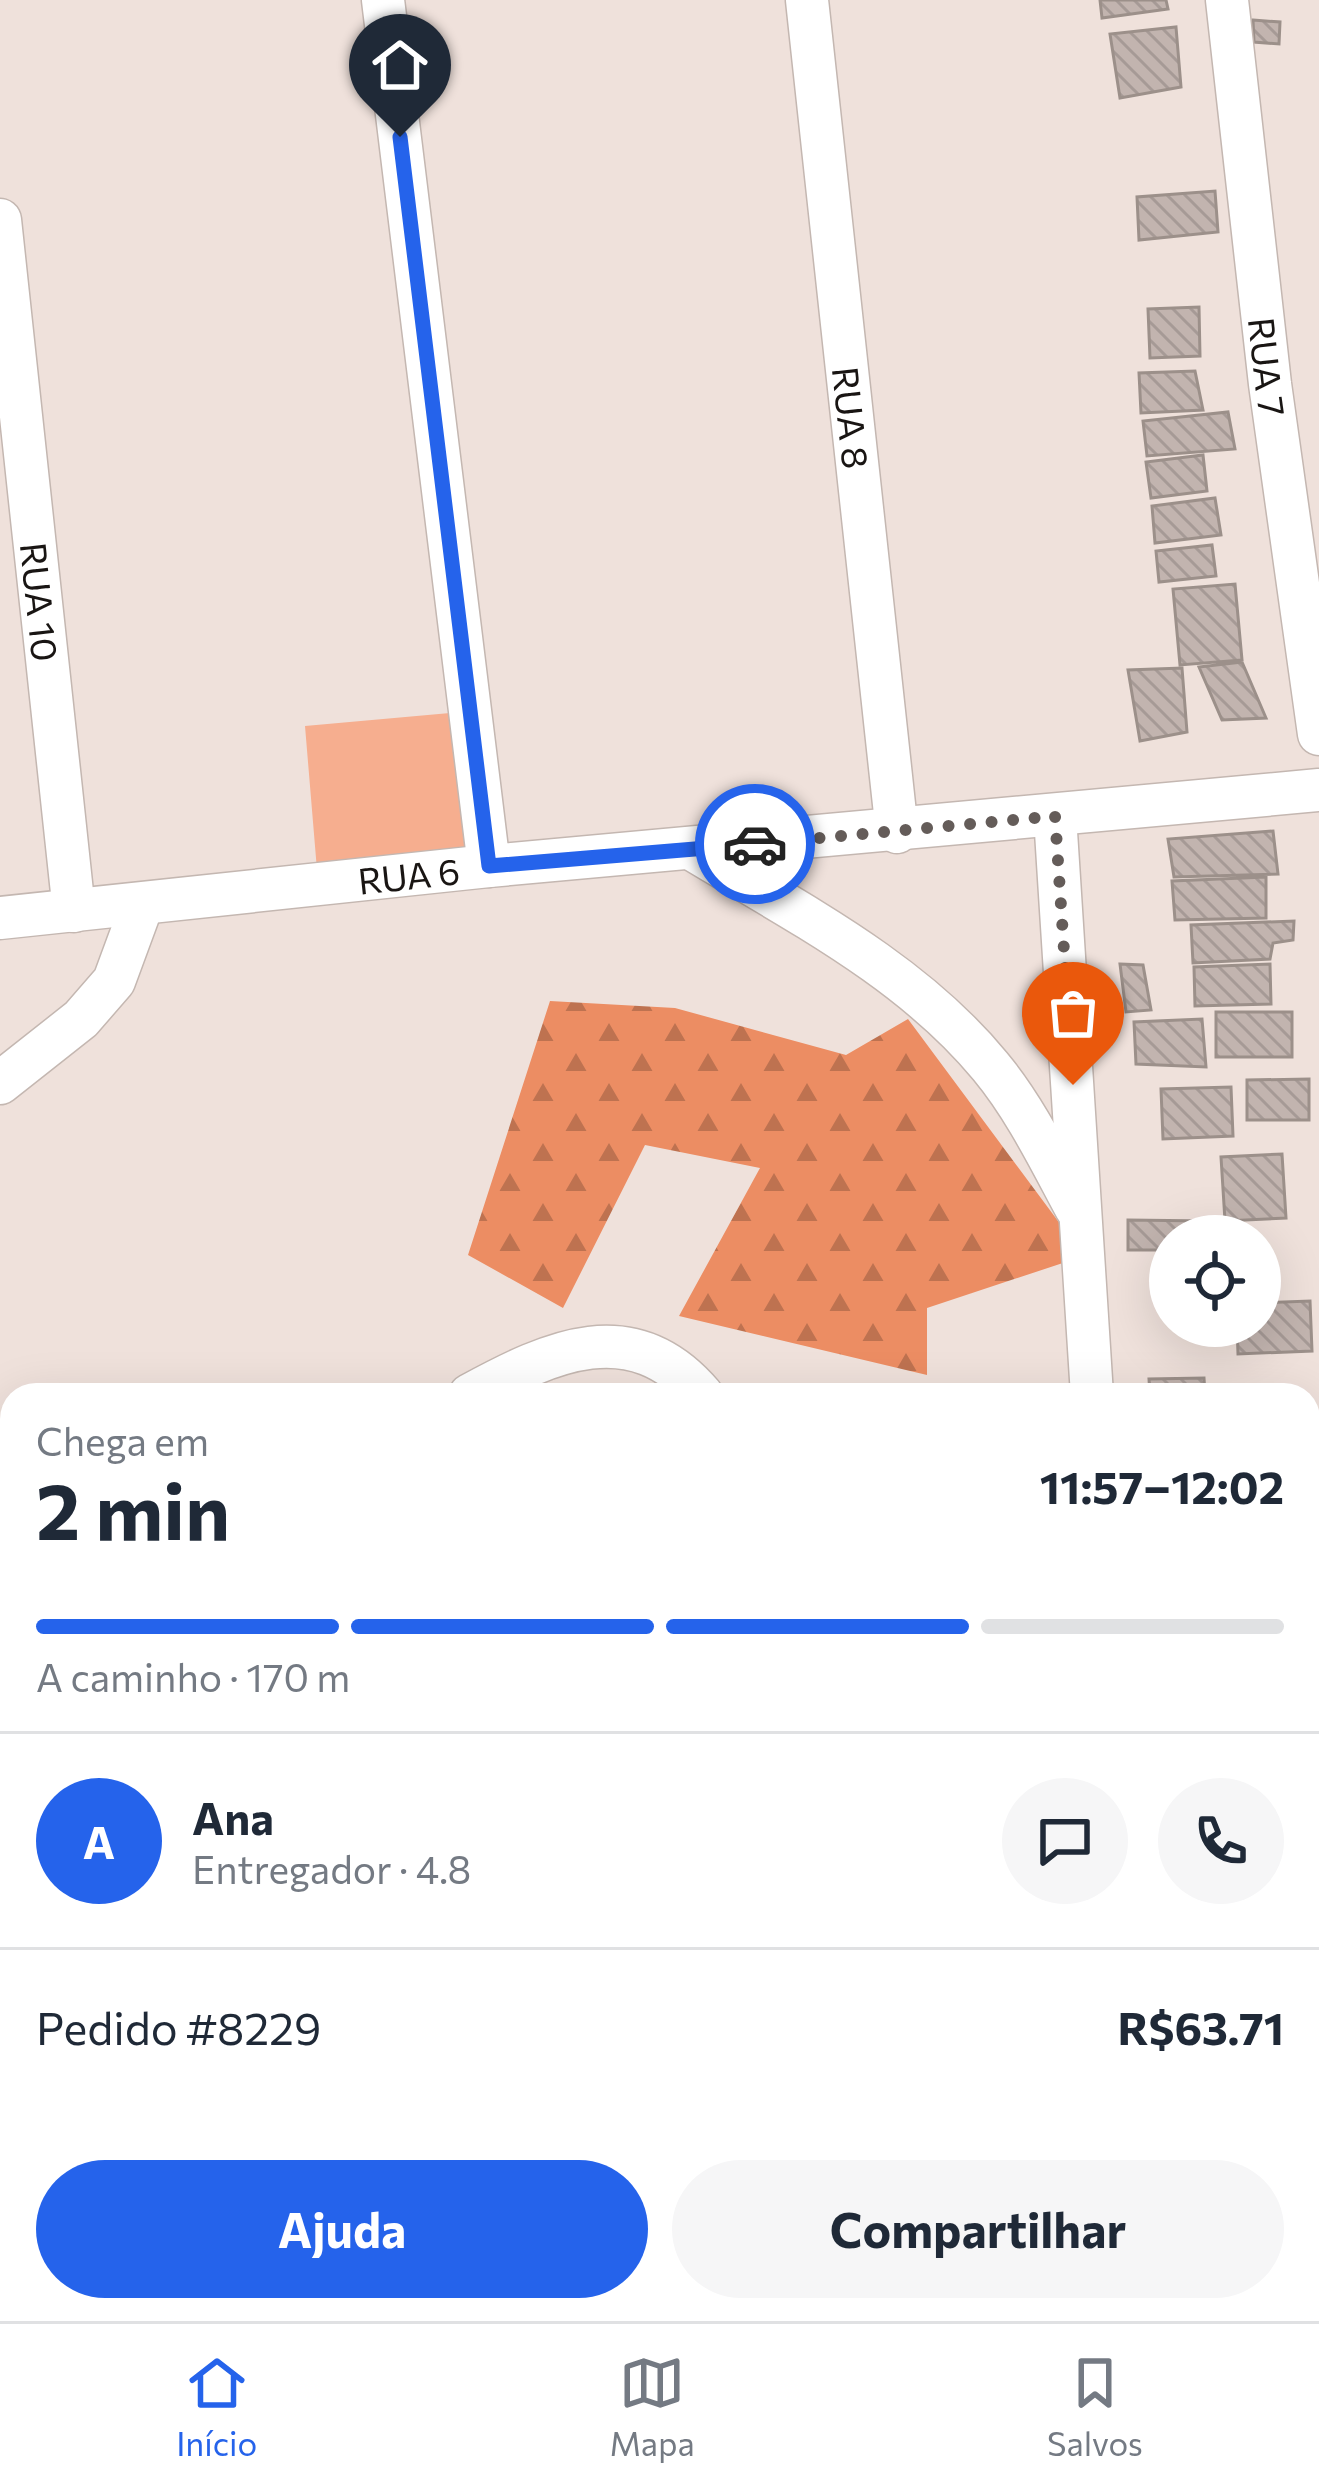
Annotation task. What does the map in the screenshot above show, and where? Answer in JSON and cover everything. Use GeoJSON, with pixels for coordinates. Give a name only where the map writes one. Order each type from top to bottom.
{"type":"FeatureCollection","features":[{"type":"Feature","properties":{"kind":"street"},"geometry":{"type":"LineString","coordinates":[[383,0],[489,866]]}},
{"type":"Feature","properties":{"kind":"street","name":"RUA 8"},"geometry":{"type":"LineString","coordinates":[[807,0],[897,832]]}},
{"type":"Feature","properties":{"kind":"street","name":"RUA 7"},"geometry":{"type":"LineString","coordinates":[[1227,0],[1270,384],[1319,734]]}},
{"type":"Feature","properties":{"kind":"street","name":"RUA 10"},"geometry":{"type":"LineString","coordinates":[[0,220],[74,911]]}},
{"type":"Feature","properties":{"kind":"street","name":"RUA 6"},"geometry":{"type":"LineString","coordinates":[[0,918],[489,866],[1319,790]]}},
{"type":"Feature","properties":{"kind":"street"},"geometry":{"type":"LineString","coordinates":[[1055,816],[1091,1383]]}},
{"type":"Feature","properties":{"kind":"street"},"geometry":{"type":"LineString","coordinates":[[692,849],[887,970],[935,1009],[991,1066],[1082,1220]]}},
{"type":"Feature","properties":{"kind":"street"},"geometry":{"type":"LineString","coordinates":[[0,1083],[81,1019],[114,981],[142,905]]}},
{"type":"Feature","properties":{"kind":"street"},"geometry":{"type":"LineString","coordinates":[[496,1383],[576,1346],[637,1347],[681,1370],[692,1383]]}},
{"type":"Feature","properties":{"kind":"shaded area"},"geometry":{"type":"Polygon","coordinates":[[[450,713],[469,848],[317,870],[305,726],[450,713]]]}},
{"type":"Feature","properties":{"kind":"green space"},"geometry":{"type":"Polygon","coordinates":[[[550,1001],[675,1008],[846,1055],[908,1019],[1084,1256],[927,1308],[927,1375],[679,1316],[760,1168],[645,1145],[563,1308],[468,1255],[550,1001]]]}},
{"type":"Feature","properties":{"kind":"building"},"geometry":{"type":"Polygon","coordinates":[[[1100,0],[1166,0],[1168,9],[1102,18],[1100,0]]]}},
{"type":"Feature","properties":{"kind":"building"},"geometry":{"type":"Polygon","coordinates":[[[1253,20],[1280,22],[1279,44],[1254,42],[1253,20]]]}},
{"type":"Feature","properties":{"kind":"building"},"geometry":{"type":"Polygon","coordinates":[[[1176,27],[1181,87],[1120,98],[1110,34],[1176,27]]]}},
{"type":"Feature","properties":{"kind":"building"},"geometry":{"type":"Polygon","coordinates":[[[1215,191],[1218,232],[1139,240],[1137,197],[1215,191]]]}},
{"type":"Feature","properties":{"kind":"building"},"geometry":{"type":"Polygon","coordinates":[[[1199,307],[1200,356],[1150,358],[1148,309],[1199,307]]]}},
{"type":"Feature","properties":{"kind":"building"},"geometry":{"type":"Polygon","coordinates":[[[1195,371],[1203,410],[1141,413],[1139,373],[1195,371]]]}},
{"type":"Feature","properties":{"kind":"building"},"geometry":{"type":"Polygon","coordinates":[[[1228,412],[1235,449],[1147,456],[1143,421],[1228,412]]]}},
{"type":"Feature","properties":{"kind":"building"},"geometry":{"type":"Polygon","coordinates":[[[1203,455],[1207,491],[1151,498],[1146,462],[1203,455]]]}},
{"type":"Feature","properties":{"kind":"building"},"geometry":{"type":"Polygon","coordinates":[[[1215,498],[1221,535],[1155,543],[1152,506],[1215,498]]]}},
{"type":"Feature","properties":{"kind":"building"},"geometry":{"type":"Polygon","coordinates":[[[1212,545],[1216,576],[1159,582],[1156,551],[1212,545]]]}},
{"type":"Feature","properties":{"kind":"building"},"geometry":{"type":"Polygon","coordinates":[[[1235,584],[1242,660],[1180,665],[1173,589],[1235,584]]]}},
{"type":"Feature","properties":{"kind":"building"},"geometry":{"type":"Polygon","coordinates":[[[1242,662],[1266,718],[1222,720],[1199,667],[1242,662]]]}},
{"type":"Feature","properties":{"kind":"building"},"geometry":{"type":"Polygon","coordinates":[[[1182,668],[1187,732],[1140,741],[1128,670],[1182,668]]]}},
{"type":"Feature","properties":{"kind":"building"},"geometry":{"type":"Polygon","coordinates":[[[1273,831],[1278,874],[1174,877],[1168,839],[1273,831]]]}},
{"type":"Feature","properties":{"kind":"building"},"geometry":{"type":"Polygon","coordinates":[[[1266,877],[1266,918],[1175,920],[1172,881],[1266,877]]]}},
{"type":"Feature","properties":{"kind":"building"},"geometry":{"type":"Polygon","coordinates":[[[1294,921],[1293,940],[1273,943],[1270,959],[1193,963],[1191,925],[1294,921]]]}},
{"type":"Feature","properties":{"kind":"building"},"geometry":{"type":"Polygon","coordinates":[[[1120,964],[1143,965],[1151,1010],[1126,1012],[1120,964]]]}},
{"type":"Feature","properties":{"kind":"building"},"geometry":{"type":"Polygon","coordinates":[[[1270,964],[1271,1004],[1195,1006],[1194,967],[1270,964]]]}},
{"type":"Feature","properties":{"kind":"building"},"geometry":{"type":"Polygon","coordinates":[[[1216,1012],[1292,1012],[1292,1057],[1216,1057],[1216,1012]]]}},
{"type":"Feature","properties":{"kind":"building"},"geometry":{"type":"Polygon","coordinates":[[[1202,1019],[1206,1067],[1136,1064],[1134,1022],[1202,1019]]]}},
{"type":"Feature","properties":{"kind":"building"},"geometry":{"type":"Polygon","coordinates":[[[1309,1079],[1309,1120],[1247,1120],[1247,1080],[1309,1079]]]}},
{"type":"Feature","properties":{"kind":"building"},"geometry":{"type":"Polygon","coordinates":[[[1231,1087],[1233,1136],[1163,1139],[1161,1089],[1231,1087]]]}},
{"type":"Feature","properties":{"kind":"building"},"geometry":{"type":"Polygon","coordinates":[[[1282,1154],[1286,1218],[1225,1215],[1221,1157],[1282,1154]]]}},
{"type":"Feature","properties":{"kind":"building"},"geometry":{"type":"Polygon","coordinates":[[[1128,1220],[1149,1220],[1149,1250],[1128,1250],[1128,1220]]]}},
{"type":"Feature","properties":{"kind":"building"},"geometry":{"type":"Polygon","coordinates":[[[1310,1301],[1312,1351],[1238,1354],[1238,1347],[1281,1347],[1281,1302],[1310,1301]]]}},
{"type":"Feature","properties":{"kind":"building"},"geometry":{"type":"Polygon","coordinates":[[[1204,1378],[1204,1383],[1149,1383],[1149,1379],[1204,1378]]]}},
{"type":"Feature","properties":{"kind":"way so far"},"geometry":{"type":"LineString","coordinates":[[755,844],[1055,816],[1073,1085]]}},
{"type":"Feature","properties":{"kind":"route"},"geometry":{"type":"LineString","coordinates":[[400,137],[489,866],[755,844]]}}]}
